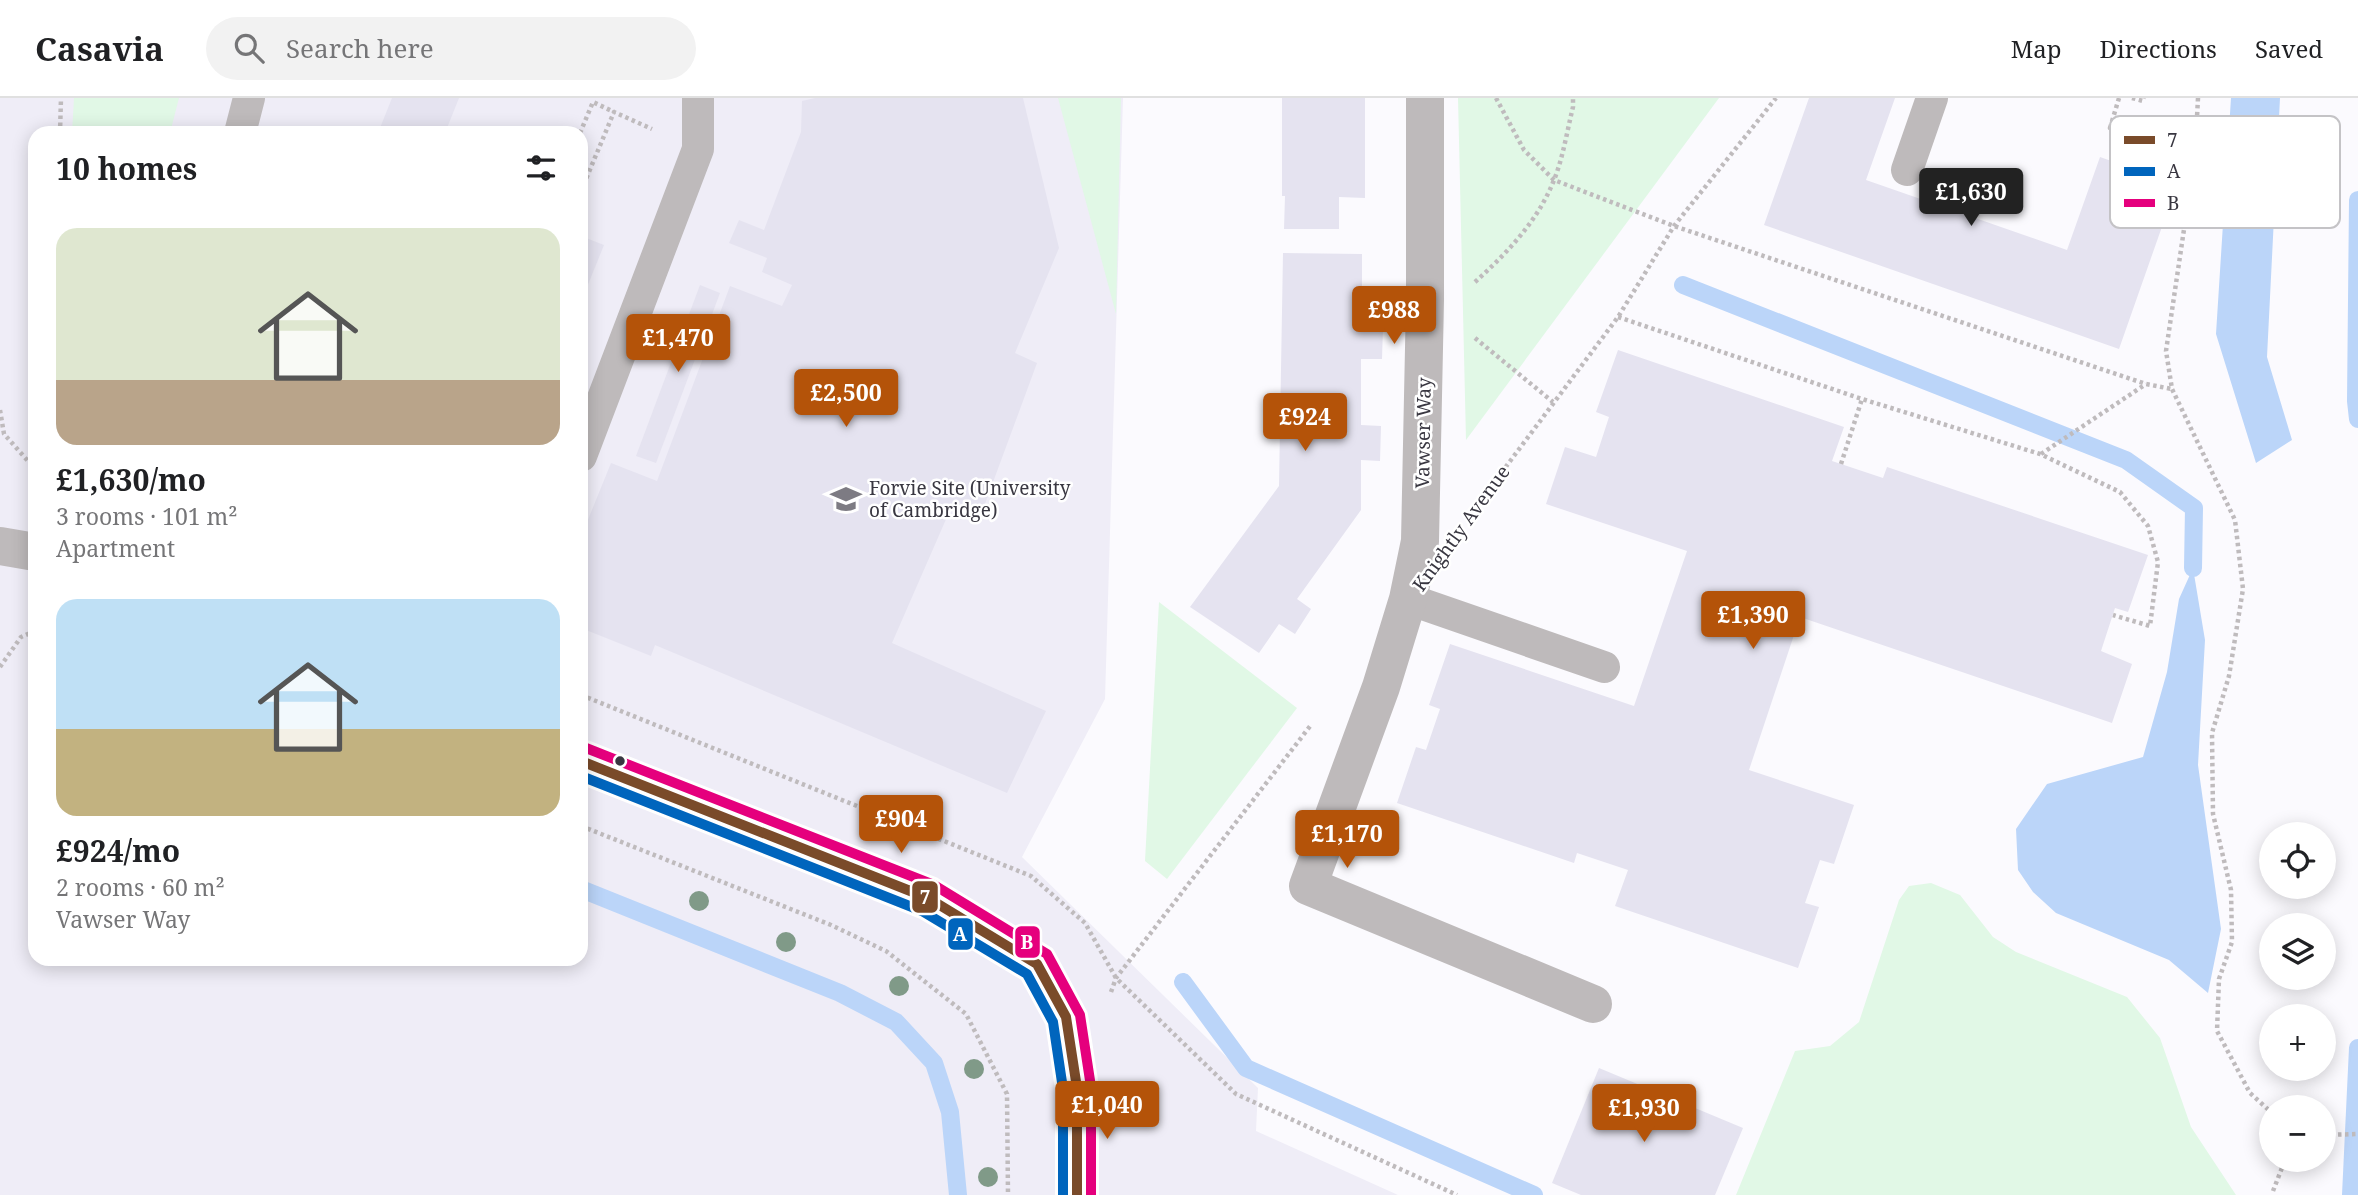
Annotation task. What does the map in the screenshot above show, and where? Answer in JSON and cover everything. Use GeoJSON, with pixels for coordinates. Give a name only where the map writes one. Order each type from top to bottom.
{"type":"FeatureCollection","features":[{"type":"Feature","properties":{"kind":"street","name":"Vawser Way"},"geometry":{"type":"LineString","coordinates":[[1408,599],[1420,541],[1425,300],[1425,98]]}},
{"type":"Feature","properties":{"kind":"street"},"geometry":{"type":"LineString","coordinates":[[0,546],[28,551]]}},
{"type":"Feature","properties":{"kind":"street","name":"Knightly Avenue"},"geometry":{"type":"LineString","coordinates":[[1408,599],[1381,687],[1308,886],[1593,1004]]}},
{"type":"Feature","properties":{"kind":"street"},"geometry":{"type":"LineString","coordinates":[[588,764],[928,898],[1037,964],[1066,1017],[1077,1088],[1077,1195]]}},
{"type":"Feature","properties":{"kind":"lane"},"geometry":{"type":"LineString","coordinates":[[242,126],[249,98]]}},
{"type":"Feature","properties":{"kind":"lane"},"geometry":{"type":"LineString","coordinates":[[588,438],[698,149],[698,98]]}},
{"type":"Feature","properties":{"kind":"lane"},"geometry":{"type":"LineString","coordinates":[[1907,170],[1932,98]]}},
{"type":"Feature","properties":{"kind":"lane"},"geometry":{"type":"LineString","coordinates":[[1408,599],[1604,667]]}},
{"type":"Feature","properties":{"kind":"path"},"geometry":{"type":"LineString","coordinates":[[60,126],[61,98]]}},
{"type":"Feature","properties":{"kind":"path"},"geometry":{"type":"LineString","coordinates":[[1496,98],[1524,150],[1554,180],[1674,226],[2146,384],[2172,389]]}},
{"type":"Feature","properties":{"kind":"path"},"geometry":{"type":"LineString","coordinates":[[1425,300],[1467,289],[1507,254],[1533,218],[1554,180],[1573,98]]}},
{"type":"Feature","properties":{"kind":"path","name":"Knightly Avenue"},"geometry":{"type":"LineString","coordinates":[[1464,523],[1618,317],[1674,226],[1776,98]]}},
{"type":"Feature","properties":{"kind":"path"},"geometry":{"type":"LineString","coordinates":[[2114,116],[2119,98]]}},
{"type":"Feature","properties":{"kind":"path"},"geometry":{"type":"LineString","coordinates":[[2132,98],[2143,101],[2144,98]]}},
{"type":"Feature","properties":{"kind":"path"},"geometry":{"type":"LineString","coordinates":[[2197,116],[2198,98]]}},
{"type":"Feature","properties":{"kind":"path"},"geometry":{"type":"LineString","coordinates":[[583,126],[593,102],[698,149]]}},
{"type":"Feature","properties":{"kind":"path"},"geometry":{"type":"LineString","coordinates":[[588,174],[614,112]]}},
{"type":"Feature","properties":{"kind":"path"},"geometry":{"type":"LineString","coordinates":[[2184,228],[2166,351],[2172,389],[2235,520],[2244,589],[2229,676],[2212,733],[2213,814],[2231,890],[2232,942],[2219,979],[2217,1031],[2250,1093],[2259,1101]]}},
{"type":"Feature","properties":{"kind":"path"},"geometry":{"type":"LineString","coordinates":[[1425,300],[1553,402]]}},
{"type":"Feature","properties":{"kind":"path"},"geometry":{"type":"LineString","coordinates":[[1618,317],[1862,399],[2040,454],[2120,492],[2148,526],[2158,562],[2150,626],[2113,615]]}},
{"type":"Feature","properties":{"kind":"path"},"geometry":{"type":"LineString","coordinates":[[2040,454],[2146,384]]}},
{"type":"Feature","properties":{"kind":"path"},"geometry":{"type":"LineString","coordinates":[[1841,464],[1862,399]]}},
{"type":"Feature","properties":{"kind":"path"},"geometry":{"type":"LineString","coordinates":[[0,410],[2,434],[28,462]]}},
{"type":"Feature","properties":{"kind":"path"},"geometry":{"type":"LineString","coordinates":[[0,667],[21,636],[28,634]]}},
{"type":"Feature","properties":{"kind":"path"},"geometry":{"type":"LineString","coordinates":[[1316,718],[1116,978],[1236,1094],[1457,1195]]}},
{"type":"Feature","properties":{"kind":"path"},"geometry":{"type":"LineString","coordinates":[[588,830],[831,925],[887,951],[966,1014],[1007,1094],[1008,1195]]}},
{"type":"Feature","properties":{"kind":"path"},"geometry":{"type":"LineString","coordinates":[[2336,1135],[2358,1134]]}},
{"type":"Feature","properties":{"kind":"path"},"geometry":{"type":"LineString","coordinates":[[2273,1191],[2280,1172]]}},
{"type":"Feature","properties":{"kind":"shaded area"},"geometry":{"type":"Polygon","coordinates":[[[0,98],[1123,98],[1105,699],[1022,857],[1258,1088],[1256,1131],[1398,1195],[0,1195],[0,98]]]}},
{"type":"Feature","properties":{"kind":"green space"},"geometry":{"type":"Polygon","coordinates":[[[74,98],[179,98],[172,126],[72,126],[74,98]]]}},
{"type":"Feature","properties":{"kind":"green space"},"geometry":{"type":"Polygon","coordinates":[[[1058,98],[1121,98],[1116,314],[1058,98]]]}},
{"type":"Feature","properties":{"kind":"green space"},"geometry":{"type":"Polygon","coordinates":[[[1458,98],[1719,98],[1466,440],[1458,98]]]}},
{"type":"Feature","properties":{"kind":"green space"},"geometry":{"type":"Polygon","coordinates":[[[1159,602],[1297,708],[1167,879],[1145,861],[1159,602]]]}},
{"type":"Feature","properties":{"kind":"green space"},"geometry":{"type":"Polygon","coordinates":[[[1931,883],[1960,895],[1993,937],[2016,952],[2127,997],[2160,1038],[2191,1127],[2236,1195],[1736,1195],[1795,1051],[1830,1046],[1859,1022],[1899,900],[1909,886],[1931,883]]]}},
{"type":"Feature","properties":{"kind":"water"},"geometry":{"type":"Polygon","coordinates":[[[2231,98],[2280,98],[2279,116],[2230,116],[2231,98]]]}},
{"type":"Feature","properties":{"kind":"water"},"geometry":{"type":"Polygon","coordinates":[[[2223,228],[2273,228],[2267,357],[2292,440],[2256,463],[2216,334],[2223,228]]]}},
{"type":"Feature","properties":{"kind":"water"},"geometry":{"type":"Polygon","coordinates":[[[2193,568],[2205,640],[2198,765],[2221,929],[2208,993],[2169,960],[2056,913],[2033,892],[2018,870],[2016,829],[2047,784],[2143,757],[2167,672],[2179,599],[2193,568]]]}},
{"type":"Feature","properties":{"kind":"building"},"geometry":{"type":"Polygon","coordinates":[[[392,98],[459,98],[448,126],[381,126],[392,98]]]}},
{"type":"Feature","properties":{"kind":"building"},"geometry":{"type":"Polygon","coordinates":[[[815,98],[1023,98],[1059,248],[1015,353],[1037,363],[982,512],[954,501],[892,643],[1046,711],[1007,793],[655,645],[651,656],[588,631],[588,520],[611,463],[657,481],[730,286],[782,306],[792,285],[762,272],[767,258],[729,243],[739,220],[764,230],[801,132],[802,101],[815,98]]]}},
{"type":"Feature","properties":{"kind":"building"},"geometry":{"type":"Polygon","coordinates":[[[1282,98],[1365,98],[1365,198],[1339,197],[1339,229],[1284,229],[1282,98]]]}},
{"type":"Feature","properties":{"kind":"building"},"geometry":{"type":"Polygon","coordinates":[[[1809,98],[1895,98],[1866,180],[2067,250],[2100,157],[2110,161],[2110,228],[2162,228],[2119,349],[1764,225],[1809,98]]]}},
{"type":"Feature","properties":{"kind":"building"},"geometry":{"type":"Polygon","coordinates":[[[588,239],[604,245],[588,285],[588,239]]]}},
{"type":"Feature","properties":{"kind":"building"},"geometry":{"type":"Polygon","coordinates":[[[1283,253],[1362,254],[1362,327],[1383,327],[1382,359],[1361,359],[1361,425],[1381,426],[1380,461],[1361,460],[1361,510],[1297,599],[1311,609],[1295,634],[1279,624],[1259,653],[1190,607],[1279,486],[1283,253]]]}},
{"type":"Feature","properties":{"kind":"building"},"geometry":{"type":"Polygon","coordinates":[[[700,285],[720,293],[656,463],[636,456],[700,285]]]}},
{"type":"Feature","properties":{"kind":"building"},"geometry":{"type":"Polygon","coordinates":[[[1618,350],[1844,427],[1832,461],[1883,478],[1887,467],[2148,555],[2128,612],[2115,608],[2101,651],[2132,664],[2112,723],[1800,617],[1749,770],[1854,805],[1834,864],[1820,860],[1805,903],[1819,907],[1798,968],[1615,906],[1628,870],[1577,853],[1574,863],[1397,803],[1416,747],[1426,750],[1440,709],[1429,705],[1450,644],[1634,706],[1687,551],[1546,504],[1565,447],[1596,457],[1609,417],[1596,412],[1618,350]]]}},
{"type":"Feature","properties":{"kind":"building"},"geometry":{"type":"Polygon","coordinates":[[[1599,1068],[1743,1128],[1715,1195],[1581,1195],[1552,1183],[1599,1068]]]}},
{"type":"Feature","properties":{"kind":"waterway"},"geometry":{"type":"LineString","coordinates":[[2358,200],[2358,419]]}},
{"type":"Feature","properties":{"kind":"waterway"},"geometry":{"type":"LineString","coordinates":[[1683,285],[2126,460],[2194,508],[2193,568]]}},
{"type":"Feature","properties":{"kind":"waterway"},"geometry":{"type":"LineString","coordinates":[[588,892],[840,993],[896,1022],[934,1063],[950,1112],[958,1195]]}},
{"type":"Feature","properties":{"kind":"waterway"},"geometry":{"type":"LineString","coordinates":[[1183,982],[1246,1068],[1534,1195]]}},
{"type":"Feature","properties":{"kind":"waterway"},"geometry":{"type":"LineString","coordinates":[[2351,1195],[2358,1048]]}},
{"type":"Feature","properties":{"kind":"transit line","name":"B"},"geometry":{"type":"LineString","coordinates":[[588,749],[934,885],[1047,954],[1080,1015],[1091,1087],[1091,1195]]}},
{"type":"Feature","properties":{"kind":"transit line","name":"7"},"geometry":{"type":"LineString","coordinates":[[588,764],[928,898],[1037,964],[1066,1017],[1077,1088],[1077,1195]]}},
{"type":"Feature","properties":{"kind":"transit line","name":"A"},"geometry":{"type":"LineString","coordinates":[[588,779],[922,911],[1027,974],[1053,1022],[1063,1089],[1063,1195]]}},
{"type":"Feature","properties":{"kind":"place","name":"Forvie Site (University of Cambridge)"},"geometry":{"type":"Point","coordinates":[846,499]}}]}
